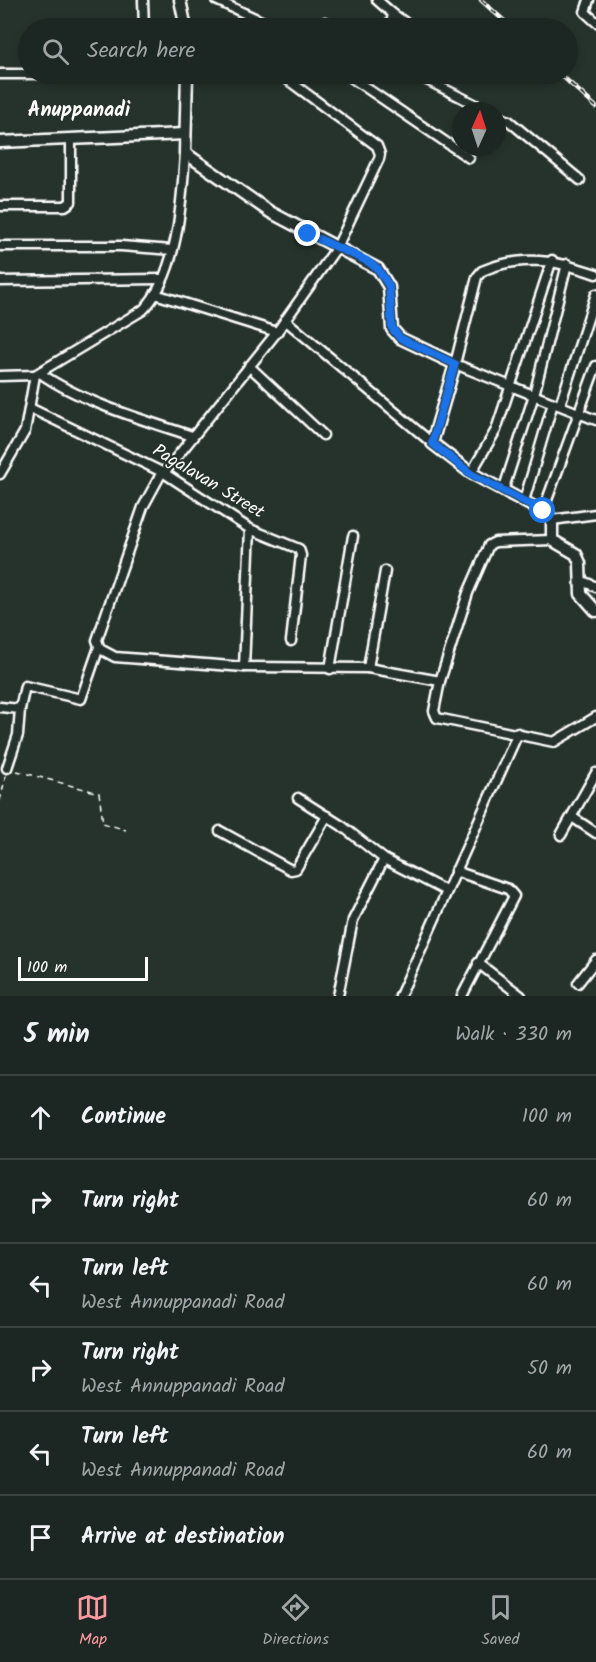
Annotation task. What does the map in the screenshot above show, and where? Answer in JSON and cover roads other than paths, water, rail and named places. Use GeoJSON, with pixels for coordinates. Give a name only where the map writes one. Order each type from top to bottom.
{"type":"FeatureCollection","features":[{"type":"Feature","properties":{"kind":"street"},"geometry":{"type":"LineString","coordinates":[[143,0],[144,18]]}},
{"type":"Feature","properties":{"kind":"street"},"geometry":{"type":"LineString","coordinates":[[180,0],[185,18]]}},
{"type":"Feature","properties":{"kind":"street"},"geometry":{"type":"LineString","coordinates":[[216,0],[255,18]]}},
{"type":"Feature","properties":{"kind":"street"},"geometry":{"type":"LineString","coordinates":[[377,0],[399,18]]}},
{"type":"Feature","properties":{"kind":"street"},"geometry":{"type":"LineString","coordinates":[[589,0],[585,12],[596,22]]}},
{"type":"Feature","properties":{"kind":"street"},"geometry":{"type":"LineString","coordinates":[[392,18],[393,14]]}},
{"type":"Feature","properties":{"kind":"street"},"geometry":{"type":"LineString","coordinates":[[0,74],[18,74]]}},
{"type":"Feature","properties":{"kind":"street"},"geometry":{"type":"LineString","coordinates":[[0,376],[38,374],[142,310],[155,294],[172,250],[182,202],[187,84]]}},
{"type":"Feature","properties":{"kind":"street"},"geometry":{"type":"LineString","coordinates":[[7,768],[18,735],[25,686],[81,699],[99,647],[97,640],[140,515],[163,472],[277,332],[337,247],[379,159],[380,151],[293,84]]}},
{"type":"Feature","properties":{"kind":"street"},"geometry":{"type":"LineString","coordinates":[[361,84],[470,158]]}},
{"type":"Feature","properties":{"kind":"street"},"geometry":{"type":"LineString","coordinates":[[435,84],[470,102]]}},
{"type":"Feature","properties":{"kind":"street"},"geometry":{"type":"LineString","coordinates":[[506,120],[580,180]]}},
{"type":"Feature","properties":{"kind":"street"},"geometry":{"type":"LineString","coordinates":[[0,142],[71,141],[185,134]]}},
{"type":"Feature","properties":{"kind":"street"},"geometry":{"type":"LineString","coordinates":[[0,206],[65,206],[71,202],[71,141]]}},
{"type":"Feature","properties":{"kind":"street"},"geometry":{"type":"LineString","coordinates":[[185,153],[245,196],[308,234],[367,261],[385,277],[389,286],[392,328],[400,338],[455,364],[596,420]]}},
{"type":"Feature","properties":{"kind":"street"},"geometry":{"type":"LineString","coordinates":[[0,246],[121,246],[172,250]]}},
{"type":"Feature","properties":{"kind":"street"},"geometry":{"type":"LineString","coordinates":[[432,443],[455,364],[474,286],[482,271],[528,260],[552,260],[596,274]]}},
{"type":"Feature","properties":{"kind":"street"},"geometry":{"type":"LineString","coordinates":[[471,474],[496,430],[552,260]]}},
{"type":"Feature","properties":{"kind":"street"},"geometry":{"type":"LineString","coordinates":[[503,491],[534,395],[567,264]]}},
{"type":"Feature","properties":{"kind":"street"},"geometry":{"type":"LineString","coordinates":[[0,281],[161,279]]}},
{"type":"Feature","properties":{"kind":"street"},"geometry":{"type":"LineString","coordinates":[[155,294],[277,332]]}},
{"type":"Feature","properties":{"kind":"street"},"geometry":{"type":"LineString","coordinates":[[524,501],[596,294]]}},
{"type":"Feature","properties":{"kind":"street"},"geometry":{"type":"LineString","coordinates":[[285,320],[471,474],[543,511],[552,520],[552,540]]}},
{"type":"Feature","properties":{"kind":"street"},"geometry":{"type":"LineString","coordinates":[[249,366],[323,435]]}},
{"type":"Feature","properties":{"kind":"street"},"geometry":{"type":"LineString","coordinates":[[543,511],[596,366]]}},
{"type":"Feature","properties":{"kind":"street"},"geometry":{"type":"LineString","coordinates":[[0,474],[18,445],[38,374]]}},
{"type":"Feature","properties":{"kind":"street"},"geometry":{"type":"LineString","coordinates":[[38,374],[127,414],[192,435]]}},
{"type":"Feature","properties":{"kind":"street","name":"Pagalavan Street"},"geometry":{"type":"LineString","coordinates":[[30,408],[163,472],[250,529],[299,549],[301,555],[291,641]]}},
{"type":"Feature","properties":{"kind":"street"},"geometry":{"type":"LineString","coordinates":[[552,520],[596,514]]}},
{"type":"Feature","properties":{"kind":"street"},"geometry":{"type":"LineString","coordinates":[[244,667],[250,529]]}},
{"type":"Feature","properties":{"kind":"street"},"geometry":{"type":"LineString","coordinates":[[330,669],[353,536]]}},
{"type":"Feature","properties":{"kind":"street"},"geometry":{"type":"LineString","coordinates":[[596,611],[583,598],[580,563],[576,554],[552,540],[495,542],[485,550],[440,681],[434,711],[437,718],[554,742],[596,717]]}},
{"type":"Feature","properties":{"kind":"street"},"geometry":{"type":"LineString","coordinates":[[368,668],[385,571]]}},
{"type":"Feature","properties":{"kind":"street"},"geometry":{"type":"LineString","coordinates":[[580,580],[596,586]]}},
{"type":"Feature","properties":{"kind":"street"},"geometry":{"type":"LineString","coordinates":[[99,647],[115,657],[244,667],[368,668],[440,681]]}},
{"type":"Feature","properties":{"kind":"street"},"geometry":{"type":"LineString","coordinates":[[0,707],[20,709]]}},
{"type":"Feature","properties":{"kind":"street"},"geometry":{"type":"LineString","coordinates":[[400,996],[518,733]]}},
{"type":"Feature","properties":{"kind":"street"},"geometry":{"type":"LineString","coordinates":[[561,835],[596,773]]}},
{"type":"Feature","properties":{"kind":"street"},"geometry":{"type":"LineString","coordinates":[[298,798],[327,816],[384,859],[446,891]]}},
{"type":"Feature","properties":{"kind":"street"},"geometry":{"type":"LineString","coordinates":[[220,831],[291,870],[296,869],[327,816]]}},
{"type":"Feature","properties":{"kind":"street"},"geometry":{"type":"LineString","coordinates":[[572,817],[596,833]]}},
{"type":"Feature","properties":{"kind":"street"},"geometry":{"type":"LineString","coordinates":[[338,996],[353,920],[384,859]]}},
{"type":"Feature","properties":{"kind":"street"},"geometry":{"type":"LineString","coordinates":[[455,871],[508,889],[513,896],[462,996]]}},
{"type":"Feature","properties":{"kind":"street"},"geometry":{"type":"LineString","coordinates":[[578,983],[596,960]]}},
{"type":"Feature","properties":{"kind":"street"},"geometry":{"type":"LineString","coordinates":[[478,963],[521,996]]}},
{"type":"Feature","properties":{"kind":"railway"},"geometry":{"type":"LineString","coordinates":[[481,0],[501,18]]}},
{"type":"Feature","properties":{"kind":"railway"},"geometry":{"type":"LineString","coordinates":[[571,84],[596,107]]}},
{"type":"Feature","properties":{"kind":"district","name":"Anuppanadi"},"geometry":{"type":"Point","coordinates":[79,111]}}]}
